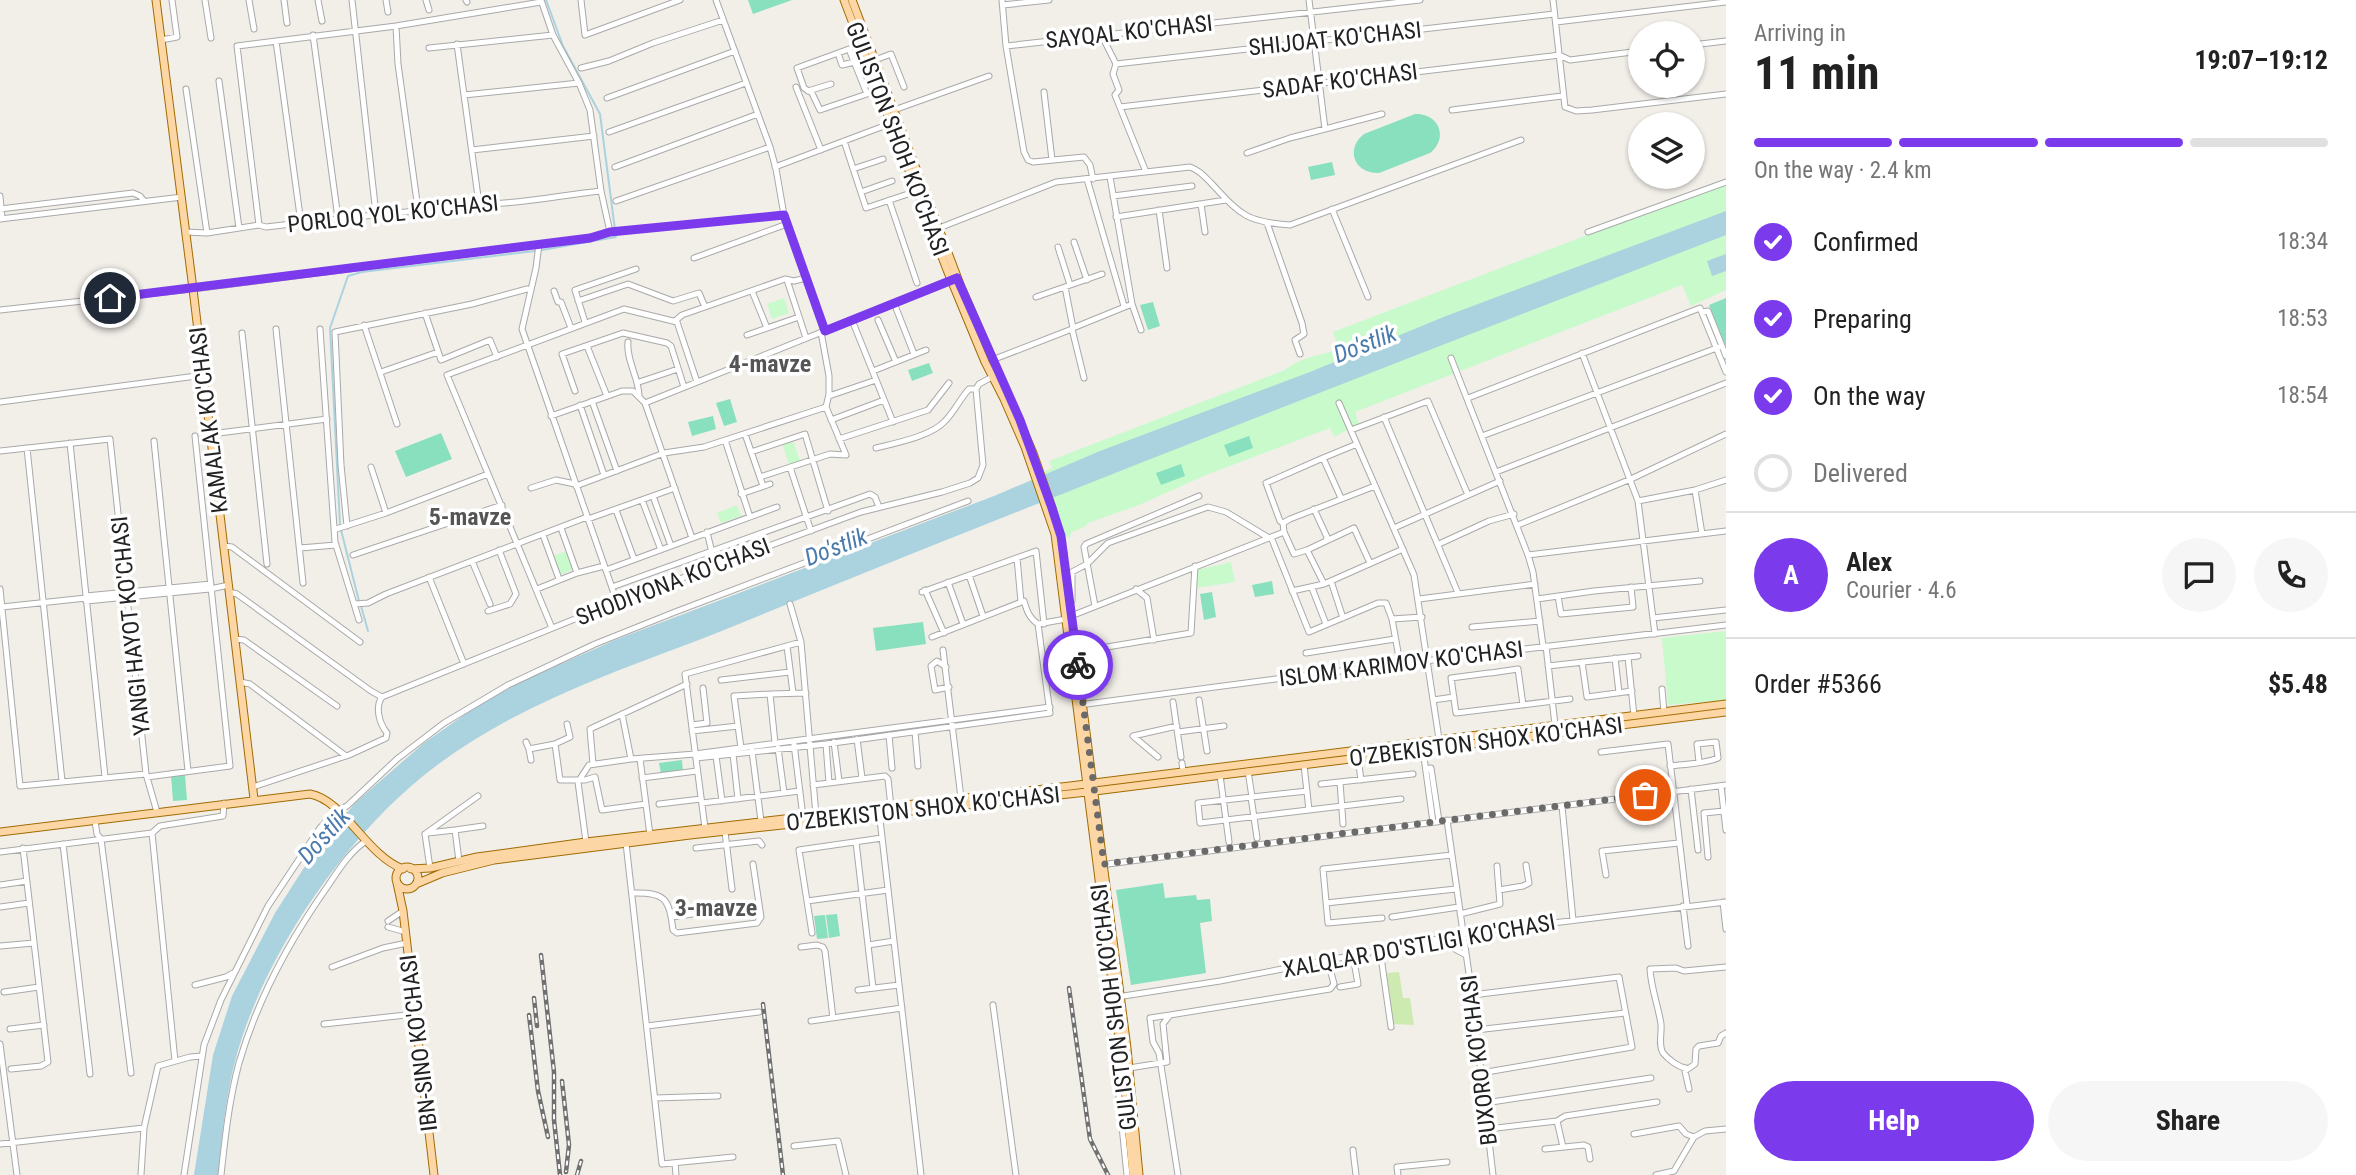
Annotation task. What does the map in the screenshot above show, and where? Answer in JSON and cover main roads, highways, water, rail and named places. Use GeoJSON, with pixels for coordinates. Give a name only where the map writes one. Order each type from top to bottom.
{"type":"FeatureCollection","features":[{"type":"Feature","properties":{"kind":"main road","name":"KAMALAK KO'CHASI"},"geometry":{"type":"LineString","coordinates":[[156,0],[254,799]]}},
{"type":"Feature","properties":{"kind":"main road","name":"GULISTON SHOH KO'CHASI"},"geometry":{"type":"LineString","coordinates":[[844,0],[894,110],[939,229],[954,279],[992,360],[994,373]]}},
{"type":"Feature","properties":{"kind":"main road","name":"GULISTON SHOH KO'CHASI"},"geometry":{"type":"LineString","coordinates":[[852,0],[916,191],[1061,536],[1080,705]]}},
{"type":"Feature","properties":{"kind":"main road","name":"GULISTON SHOH KO'CHASI"},"geometry":{"type":"LineString","coordinates":[[1050,508],[1080,705],[1136,1175]]}},
{"type":"Feature","properties":{"kind":"main road","name":"O'ZBEKISTON SHOX KO'CHASI"},"geometry":{"type":"LineString","coordinates":[[1106,785],[1182,764],[1439,739],[1726,704]]}},
{"type":"Feature","properties":{"kind":"main road","name":"O'ZBEKISTON SHOX KO'CHASI"},"geometry":{"type":"LineString","coordinates":[[414,886],[431,876],[474,863],[879,811],[1220,775],[1726,712]]}},
{"type":"Feature","properties":{"kind":"main road","name":"O'ZBEKISTON SHOX KO'CHASI"},"geometry":{"type":"LineString","coordinates":[[407,869],[430,868],[500,853],[586,842],[816,815],[879,811],[961,798],[1073,789]]}},
{"type":"Feature","properties":{"kind":"main road"},"geometry":{"type":"LineString","coordinates":[[0,832],[310,794],[325,799],[384,859],[407,869],[417,877],[405,901],[404,911]]}},
{"type":"Feature","properties":{"kind":"main road","name":"IBN-SINO KO'CHASI"},"geometry":{"type":"LineString","coordinates":[[384,859],[397,882],[404,911],[435,1175]]}},
{"type":"Feature","properties":{"kind":"main road"},"geometry":{"type":"LineString","coordinates":[[407,869],[397,874],[397,882],[402,888],[414,886]]}},
{"type":"Feature","properties":{"kind":"main road","name":"GULISTON SHOH KO'CHASI"},"geometry":{"type":"LineString","coordinates":[[1116,997],[1129,1068],[1131,1128]]}},
{"type":"Feature","properties":{"kind":"water"},"geometry":{"type":"Polygon","coordinates":[[[1726,211],[1726,235],[615,672],[548,701],[483,734],[423,776],[393,803],[336,866],[310,902],[267,978],[237,1054],[230,1084],[218,1175],[194,1175],[213,1055],[232,996],[275,913],[309,860],[355,803],[424,743],[480,704],[527,679],[615,640],[994,496],[1100,451],[1310,372],[1446,316],[1726,211]]]}},
{"type":"Feature","properties":{"kind":"water"},"geometry":{"type":"Polygon","coordinates":[[[1726,254],[1726,271],[1712,276],[1707,261],[1726,254]]]}},
{"type":"Feature","properties":{"kind":"waterway"},"geometry":{"type":"LineString","coordinates":[[546,0],[563,46],[600,114],[615,230]]}},
{"type":"Feature","properties":{"kind":"waterway"},"geometry":{"type":"LineString","coordinates":[[542,250],[616,237]]}},
{"type":"Feature","properties":{"kind":"waterway"},"geometry":{"type":"LineString","coordinates":[[340,525],[330,328],[348,276],[362,272],[535,251]]}},
{"type":"Feature","properties":{"kind":"waterway"},"geometry":{"type":"LineString","coordinates":[[341,530],[359,601]]}},
{"type":"Feature","properties":{"kind":"waterway"},"geometry":{"type":"LineString","coordinates":[[361,606],[368,631]]}},
{"type":"Feature","properties":{"kind":"railway"},"geometry":{"type":"LineString","coordinates":[[541,955],[554,1072],[554,1120],[560,1175]]}},
{"type":"Feature","properties":{"kind":"railway"},"geometry":{"type":"LineString","coordinates":[[1069,988],[1090,1139],[1108,1175]]}},
{"type":"Feature","properties":{"kind":"railway"},"geometry":{"type":"LineString","coordinates":[[534,998],[537,1026]]}},
{"type":"Feature","properties":{"kind":"railway"},"geometry":{"type":"LineString","coordinates":[[763,1004],[783,1175]]}},
{"type":"Feature","properties":{"kind":"railway"},"geometry":{"type":"LineString","coordinates":[[529,1015],[538,1091],[548,1137]]}},
{"type":"Feature","properties":{"kind":"railway"},"geometry":{"type":"LineString","coordinates":[[562,1081],[569,1145],[566,1172]]}},
{"type":"Feature","properties":{"kind":"railway"},"geometry":{"type":"LineString","coordinates":[[577,1175],[581,1161]]}},
{"type":"Feature","properties":{"kind":"district","name":"4-mavze"},"geometry":{"type":"Point","coordinates":[770,364]}},
{"type":"Feature","properties":{"kind":"district","name":"5-mavze"},"geometry":{"type":"Point","coordinates":[470,517]}},
{"type":"Feature","properties":{"kind":"district","name":"3-mavze"},"geometry":{"type":"Point","coordinates":[716,908]}},
{"type":"Feature","properties":{"kind":"water label","name":"Do'stlik"},"geometry":{"type":"Point","coordinates":[1365,344]}},
{"type":"Feature","properties":{"kind":"water label","name":"Do'stlik"},"geometry":{"type":"Point","coordinates":[836,547]}},
{"type":"Feature","properties":{"kind":"water label","name":"Do'stlik"},"geometry":{"type":"Point","coordinates":[324,836]}}]}
